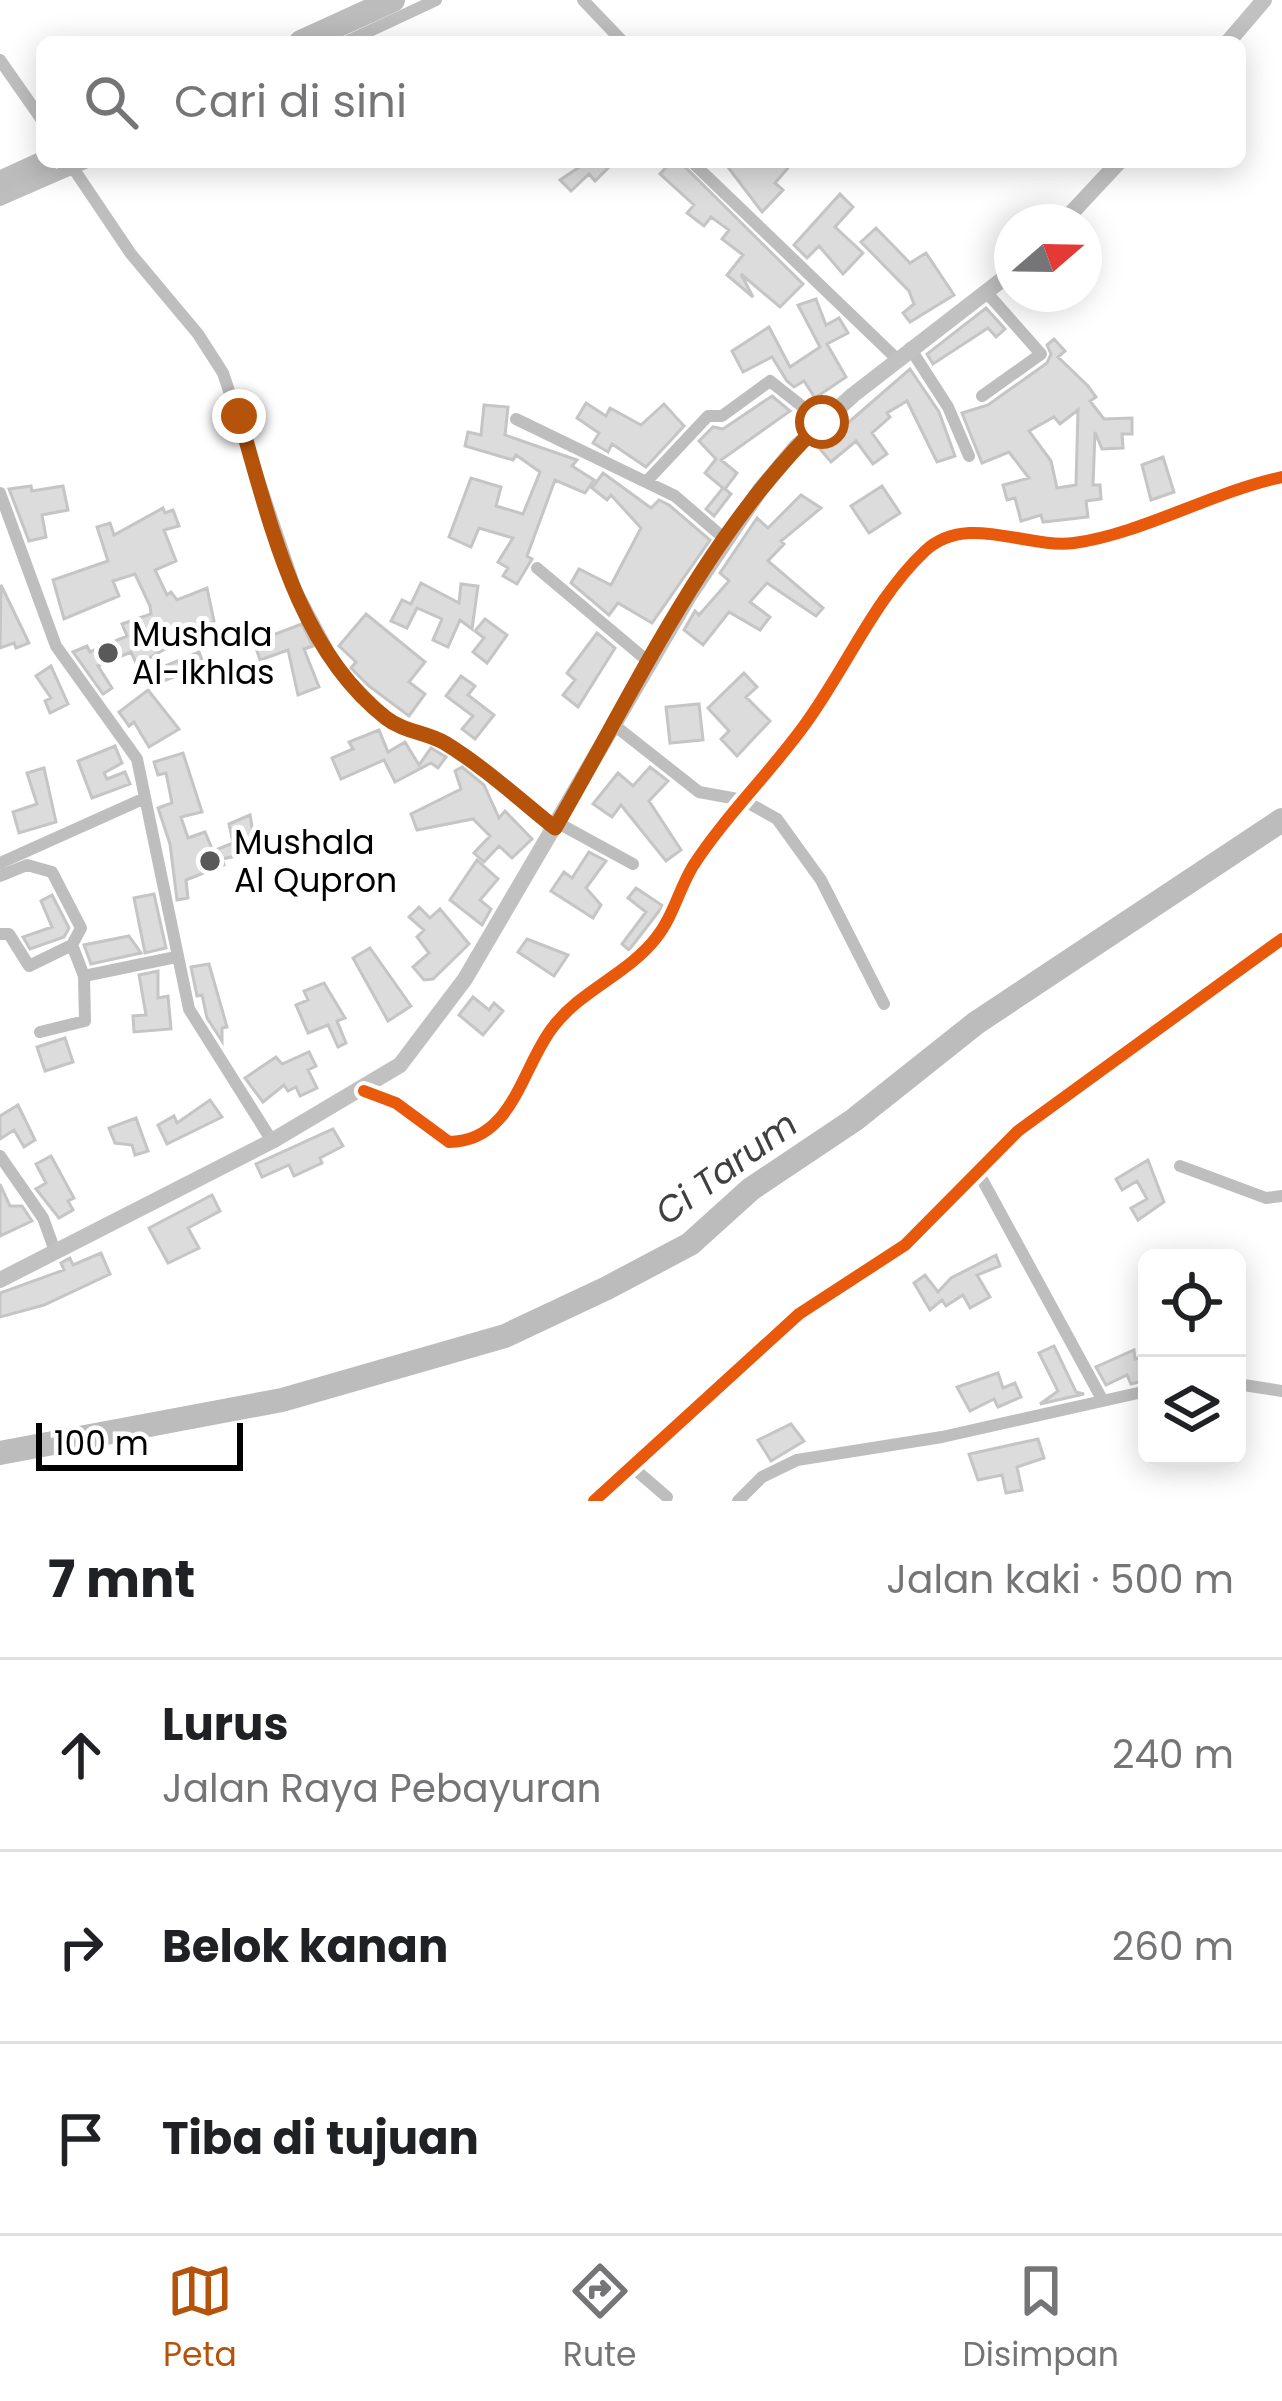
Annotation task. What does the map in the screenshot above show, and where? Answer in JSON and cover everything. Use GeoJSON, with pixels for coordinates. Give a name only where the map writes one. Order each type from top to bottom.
{"type":"FeatureCollection","features":[{"type":"Feature","properties":{"kind":"main road"},"geometry":{"type":"LineString","coordinates":[[1233,36],[1264,0]]}},
{"type":"Feature","properties":{"kind":"main road"},"geometry":{"type":"LineString","coordinates":[[1080,204],[1113,168]]}},
{"type":"Feature","properties":{"kind":"main road"},"geometry":{"type":"LineString","coordinates":[[0,1280],[272,1141],[364,1091],[400,1065],[465,980],[650,663],[778,466],[903,354],[994,288]]}},
{"type":"Feature","properties":{"kind":"street"},"geometry":{"type":"LineString","coordinates":[[359,36],[436,0]]}},
{"type":"Feature","properties":{"kind":"street"},"geometry":{"type":"LineString","coordinates":[[583,0],[617,36]]}},
{"type":"Feature","properties":{"kind":"street"},"geometry":{"type":"LineString","coordinates":[[0,60],[36,111]]}},
{"type":"Feature","properties":{"kind":"street"},"geometry":{"type":"LineString","coordinates":[[0,200],[65,168]]}},
{"type":"Feature","properties":{"kind":"street"},"geometry":{"type":"LineString","coordinates":[[73,168],[156,288],[216,360],[296,590],[338,668],[392,723],[436,738],[556,825],[633,863]]}},
{"type":"Feature","properties":{"kind":"street"},"geometry":{"type":"LineString","coordinates":[[699,168],[903,354],[948,407],[969,456]]}},
{"type":"Feature","properties":{"kind":"street"},"geometry":{"type":"LineString","coordinates":[[982,396],[1041,354],[988,294]]}},
{"type":"Feature","properties":{"kind":"street"},"geometry":{"type":"LineString","coordinates":[[646,482],[708,416],[722,416],[770,381],[822,422]]}},
{"type":"Feature","properties":{"kind":"street"},"geometry":{"type":"LineString","coordinates":[[516,419],[675,496],[726,540]]}},
{"type":"Feature","properties":{"kind":"street"},"geometry":{"type":"LineString","coordinates":[[364,1091],[396,1103],[449,1142],[474,1137],[508,1111],[550,1030],[571,1006],[659,934],[709,844],[803,727],[910,567],[937,542],[958,533],[982,533],[1072,544],[1217,493],[1282,477]]}},
{"type":"Feature","properties":{"kind":"street"},"geometry":{"type":"LineString","coordinates":[[0,493],[56,646],[126,739],[145,799],[176,957],[195,1023],[272,1141]]}},
{"type":"Feature","properties":{"kind":"street"},"geometry":{"type":"LineString","coordinates":[[537,568],[650,663]]}},
{"type":"Feature","properties":{"kind":"street"},"geometry":{"type":"LineString","coordinates":[[614,725],[699,792],[777,819],[850,932],[884,1004]]}},
{"type":"Feature","properties":{"kind":"street"},"geometry":{"type":"LineString","coordinates":[[0,863],[145,799]]}},
{"type":"Feature","properties":{"kind":"street"},"geometry":{"type":"LineString","coordinates":[[0,876],[27,865],[52,872],[81,928],[72,945],[29,966],[9,934],[0,934]]}},
{"type":"Feature","properties":{"kind":"street"},"geometry":{"type":"LineString","coordinates":[[595,1501],[799,1314],[885,1262],[1030,1121],[1282,939]]}},
{"type":"Feature","properties":{"kind":"street"},"geometry":{"type":"LineString","coordinates":[[40,1032],[85,1021],[83,976],[72,945]]}},
{"type":"Feature","properties":{"kind":"street"},"geometry":{"type":"LineString","coordinates":[[83,976],[176,957]]}},
{"type":"Feature","properties":{"kind":"street"},"geometry":{"type":"LineString","coordinates":[[0,1156],[43,1218],[55,1251]]}},
{"type":"Feature","properties":{"kind":"street"},"geometry":{"type":"LineString","coordinates":[[1180,1166],[1266,1198],[1282,1196]]}},
{"type":"Feature","properties":{"kind":"street"},"geometry":{"type":"LineString","coordinates":[[977,1170],[1102,1401]]}},
{"type":"Feature","properties":{"kind":"street"},"geometry":{"type":"LineString","coordinates":[[1246,1385],[1282,1391]]}},
{"type":"Feature","properties":{"kind":"street"},"geometry":{"type":"LineString","coordinates":[[738,1501],[762,1478],[797,1460],[884,1449],[1138,1393]]}},
{"type":"Feature","properties":{"kind":"street"},"geometry":{"type":"LineString","coordinates":[[631,1466],[667,1500]]}},
{"type":"Feature","properties":{"kind":"building"},"geometry":{"type":"Polygon","coordinates":[[[578,168],[608,168],[595,181],[589,174],[571,191],[560,180],[578,168]]]}},
{"type":"Feature","properties":{"kind":"building"},"geometry":{"type":"Polygon","coordinates":[[[666,168],[686,168],[803,284],[780,307],[741,274],[753,297],[727,275],[743,255],[722,239],[729,230],[711,217],[704,226],[687,213],[694,205],[660,174],[666,168]]]}},
{"type":"Feature","properties":{"kind":"building"},"geometry":{"type":"Polygon","coordinates":[[[729,168],[788,168],[775,183],[783,190],[762,212],[729,168]]]}},
{"type":"Feature","properties":{"kind":"building"},"geometry":{"type":"Polygon","coordinates":[[[840,194],[853,207],[835,227],[863,253],[843,274],[819,246],[807,258],[794,245],[840,194]]]}},
{"type":"Feature","properties":{"kind":"building"},"geometry":{"type":"Polygon","coordinates":[[[876,228],[910,263],[926,253],[954,295],[910,322],[903,313],[914,304],[909,291],[861,242],[876,228]]]}},
{"type":"Feature","properties":{"kind":"building"},"geometry":{"type":"Polygon","coordinates":[[[816,299],[826,325],[839,318],[848,333],[827,344],[846,377],[815,398],[804,381],[794,387],[787,381],[772,357],[743,372],[732,351],[769,327],[790,367],[820,347],[798,305],[816,299]]]}},
{"type":"Feature","properties":{"kind":"building"},"geometry":{"type":"Polygon","coordinates":[[[986,308],[1005,329],[996,337],[988,328],[933,364],[927,354],[986,308]]]}},
{"type":"Feature","properties":{"kind":"building"},"geometry":{"type":"Polygon","coordinates":[[[1054,339],[1065,351],[1058,357],[1088,386],[1096,397],[1090,401],[1104,419],[1132,418],[1132,434],[1122,434],[1123,448],[1102,449],[1095,432],[1093,485],[1100,485],[1101,499],[1086,501],[1088,517],[1043,522],[1041,515],[1021,521],[1015,498],[1007,500],[1003,485],[1029,478],[1009,452],[982,463],[962,413],[988,405],[1047,363],[1051,354],[1047,345],[1054,339]],[[1078,410],[1060,424],[1054,417],[1029,431],[1051,461],[1057,488],[1076,485],[1078,410]]]}},
{"type":"Feature","properties":{"kind":"building"},"geometry":{"type":"Polygon","coordinates":[[[910,369],[939,412],[955,456],[937,462],[907,401],[887,413],[890,417],[872,433],[887,454],[873,464],[856,441],[831,462],[819,448],[910,369]]]}},
{"type":"Feature","properties":{"kind":"building"},"geometry":{"type":"Polygon","coordinates":[[[772,396],[790,411],[721,460],[737,473],[725,489],[731,494],[714,516],[706,509],[723,488],[705,473],[716,459],[699,441],[713,427],[723,429],[772,396]]]}},
{"type":"Feature","properties":{"kind":"building"},"geometry":{"type":"Polygon","coordinates":[[[586,403],[606,416],[610,408],[641,425],[664,404],[684,426],[646,467],[612,444],[608,452],[593,443],[599,433],[577,418],[586,403]]]}},
{"type":"Feature","properties":{"kind":"building"},"geometry":{"type":"Polygon","coordinates":[[[484,405],[508,407],[505,435],[577,460],[572,466],[594,480],[585,493],[555,480],[527,556],[532,559],[517,584],[503,576],[508,568],[498,562],[513,538],[479,528],[471,547],[449,537],[471,478],[501,487],[496,506],[523,514],[540,472],[516,455],[513,460],[465,446],[468,432],[481,435],[484,405]]]}},
{"type":"Feature","properties":{"kind":"building"},"geometry":{"type":"Polygon","coordinates":[[[1163,457],[1174,492],[1151,500],[1142,465],[1163,457]]]}},
{"type":"Feature","properties":{"kind":"building"},"geometry":{"type":"Polygon","coordinates":[[[603,473],[651,508],[659,500],[669,505],[710,540],[652,623],[618,603],[609,615],[571,583],[579,569],[611,585],[641,528],[611,495],[607,500],[592,488],[603,473]]]}},
{"type":"Feature","properties":{"kind":"building"},"geometry":{"type":"Polygon","coordinates":[[[31,486],[32,491],[63,486],[68,510],[42,515],[46,537],[29,541],[9,489],[31,486]]]}},
{"type":"Feature","properties":{"kind":"building"},"geometry":{"type":"Polygon","coordinates":[[[882,486],[900,513],[869,533],[851,506],[882,486]]]}},
{"type":"Feature","properties":{"kind":"building"},"geometry":{"type":"Polygon","coordinates":[[[801,495],[821,508],[781,541],[784,544],[768,561],[823,608],[816,616],[767,583],[750,602],[770,617],[760,630],[729,612],[703,645],[684,630],[695,611],[699,615],[729,581],[720,573],[757,518],[768,528],[801,495]]]}},
{"type":"Feature","properties":{"kind":"building"},"geometry":{"type":"Polygon","coordinates":[[[163,508],[165,513],[173,510],[179,526],[164,530],[176,561],[155,570],[167,595],[171,592],[177,600],[207,588],[214,621],[137,665],[131,652],[98,666],[112,688],[103,694],[73,652],[87,646],[90,652],[127,636],[122,624],[151,614],[150,606],[135,574],[113,581],[119,596],[64,619],[53,580],[108,561],[97,527],[110,523],[114,535],[163,508]]]}},
{"type":"Feature","properties":{"kind":"building"},"geometry":{"type":"Polygon","coordinates":[[[421,583],[459,603],[461,584],[478,586],[472,629],[460,620],[448,647],[433,640],[442,619],[417,608],[407,628],[391,621],[402,600],[411,604],[421,583]]]}},
{"type":"Feature","properties":{"kind":"building"},"geometry":{"type":"Polygon","coordinates":[[[1,585],[29,643],[16,648],[14,643],[0,648],[1,585]]]}},
{"type":"Feature","properties":{"kind":"building"},"geometry":{"type":"Polygon","coordinates":[[[366,614],[425,662],[409,682],[425,694],[409,716],[351,668],[356,662],[339,646],[366,614]]]}},
{"type":"Feature","properties":{"kind":"building"},"geometry":{"type":"Polygon","coordinates":[[[485,619],[507,635],[487,663],[473,652],[484,638],[475,631],[485,619]]]}},
{"type":"Feature","properties":{"kind":"building"},"geometry":{"type":"Polygon","coordinates":[[[302,624],[313,646],[304,649],[319,687],[298,695],[288,650],[260,660],[254,642],[302,624]]]}},
{"type":"Feature","properties":{"kind":"building"},"geometry":{"type":"Polygon","coordinates":[[[597,633],[615,648],[578,707],[563,695],[575,680],[567,673],[597,633]]]}},
{"type":"Feature","properties":{"kind":"building"},"geometry":{"type":"Polygon","coordinates":[[[199,652],[208,675],[193,681],[189,671],[153,685],[148,673],[199,652]]]}},
{"type":"Feature","properties":{"kind":"building"},"geometry":{"type":"Polygon","coordinates":[[[51,666],[68,704],[50,713],[45,701],[51,698],[36,676],[51,666]]]}},
{"type":"Feature","properties":{"kind":"building"},"geometry":{"type":"Polygon","coordinates":[[[744,673],[757,687],[746,697],[770,721],[737,756],[721,739],[729,731],[708,708],[744,673]]]}},
{"type":"Feature","properties":{"kind":"building"},"geometry":{"type":"Polygon","coordinates":[[[461,676],[475,686],[468,695],[494,715],[475,739],[462,729],[473,716],[446,696],[461,676]]]}},
{"type":"Feature","properties":{"kind":"building"},"geometry":{"type":"Polygon","coordinates":[[[148,690],[179,729],[149,747],[134,722],[129,726],[119,712],[148,690]]]}},
{"type":"Feature","properties":{"kind":"building"},"geometry":{"type":"Polygon","coordinates":[[[699,704],[703,740],[670,743],[666,707],[699,704]]]}},
{"type":"Feature","properties":{"kind":"building"},"geometry":{"type":"Polygon","coordinates":[[[379,730],[388,752],[405,742],[419,765],[431,748],[446,757],[438,768],[431,763],[395,782],[384,760],[341,779],[332,758],[353,749],[349,742],[379,730]]]}},
{"type":"Feature","properties":{"kind":"building"},"geometry":{"type":"Polygon","coordinates":[[[115,746],[122,763],[104,773],[107,779],[125,772],[130,784],[92,798],[78,761],[115,746]]]}},
{"type":"Feature","properties":{"kind":"building"},"geometry":{"type":"Polygon","coordinates":[[[183,753],[202,812],[181,817],[188,838],[205,832],[213,851],[233,843],[229,824],[250,815],[254,838],[248,839],[251,853],[222,859],[224,865],[186,880],[188,898],[177,900],[170,844],[158,808],[172,803],[166,773],[158,775],[154,762],[183,753]]]}},
{"type":"Feature","properties":{"kind":"building"},"geometry":{"type":"Polygon","coordinates":[[[462,767],[484,785],[499,818],[505,811],[532,839],[512,858],[499,846],[484,862],[474,853],[490,836],[473,819],[417,830],[411,814],[461,789],[455,771],[462,767]]]}},
{"type":"Feature","properties":{"kind":"building"},"geometry":{"type":"Polygon","coordinates":[[[650,767],[668,781],[649,801],[681,850],[666,861],[621,805],[612,817],[593,804],[618,773],[633,786],[650,767]]]}},
{"type":"Feature","properties":{"kind":"building"},"geometry":{"type":"Polygon","coordinates":[[[44,768],[56,822],[19,833],[13,812],[37,804],[27,773],[44,768]]]}},
{"type":"Feature","properties":{"kind":"building"},"geometry":{"type":"Polygon","coordinates":[[[589,852],[606,861],[586,888],[601,905],[593,918],[551,891],[564,872],[572,878],[589,852]]]}},
{"type":"Feature","properties":{"kind":"building"},"geometry":{"type":"Polygon","coordinates":[[[477,860],[498,879],[480,900],[491,909],[482,925],[450,900],[477,860]]]}},
{"type":"Feature","properties":{"kind":"building"},"geometry":{"type":"Polygon","coordinates":[[[636,888],[663,906],[629,950],[622,944],[646,912],[628,898],[636,888]]]}},
{"type":"Feature","properties":{"kind":"building"},"geometry":{"type":"Polygon","coordinates":[[[154,894],[166,948],[145,953],[134,898],[154,894]]]}},
{"type":"Feature","properties":{"kind":"building"},"geometry":{"type":"Polygon","coordinates":[[[52,895],[69,928],[64,937],[30,949],[23,937],[52,927],[41,901],[52,895]]]}},
{"type":"Feature","properties":{"kind":"building"},"geometry":{"type":"Polygon","coordinates":[[[419,907],[430,918],[440,909],[469,944],[433,979],[424,980],[413,967],[429,953],[417,937],[424,930],[409,917],[419,907]]]}},
{"type":"Feature","properties":{"kind":"building"},"geometry":{"type":"Polygon","coordinates":[[[129,936],[141,953],[91,964],[84,945],[129,936]]]}},
{"type":"Feature","properties":{"kind":"building"},"geometry":{"type":"Polygon","coordinates":[[[527,939],[568,955],[554,976],[518,952],[527,939]]]}},
{"type":"Feature","properties":{"kind":"building"},"geometry":{"type":"Polygon","coordinates":[[[370,948],[411,1006],[388,1021],[353,958],[370,948]]]}},
{"type":"Feature","properties":{"kind":"building"},"geometry":{"type":"Polygon","coordinates":[[[209,964],[227,1027],[222,1028],[222,1041],[207,1018],[202,995],[197,996],[191,967],[209,964]]]}},
{"type":"Feature","properties":{"kind":"building"},"geometry":{"type":"Polygon","coordinates":[[[158,971],[158,998],[168,996],[171,1029],[134,1032],[133,1016],[146,1015],[139,975],[158,971]]]}},
{"type":"Feature","properties":{"kind":"building"},"geometry":{"type":"Polygon","coordinates":[[[324,983],[345,1018],[337,1021],[346,1043],[338,1047],[328,1025],[308,1033],[296,1005],[308,1000],[304,991],[324,983]]]}},
{"type":"Feature","properties":{"kind":"building"},"geometry":{"type":"Polygon","coordinates":[[[473,997],[489,1010],[494,1003],[503,1011],[483,1035],[459,1015],[473,997]]]}},
{"type":"Feature","properties":{"kind":"building"},"geometry":{"type":"Polygon","coordinates":[[[65,1038],[73,1062],[45,1071],[37,1047],[65,1038]]]}},
{"type":"Feature","properties":{"kind":"building"},"geometry":{"type":"Polygon","coordinates":[[[309,1052],[316,1066],[308,1070],[317,1088],[300,1096],[296,1087],[288,1091],[284,1085],[263,1102],[245,1078],[276,1057],[282,1064],[309,1052]]]}},
{"type":"Feature","properties":{"kind":"building"},"geometry":{"type":"Polygon","coordinates":[[[210,1100],[222,1117],[167,1144],[158,1125],[174,1116],[177,1123],[210,1100]]]}},
{"type":"Feature","properties":{"kind":"building"},"geometry":{"type":"Polygon","coordinates":[[[18,1105],[35,1140],[24,1147],[14,1130],[0,1139],[0,1116],[18,1105]]]}},
{"type":"Feature","properties":{"kind":"building"},"geometry":{"type":"Polygon","coordinates":[[[136,1118],[148,1151],[135,1155],[132,1145],[115,1143],[109,1128],[136,1118]]]}},
{"type":"Feature","properties":{"kind":"building"},"geometry":{"type":"Polygon","coordinates":[[[333,1129],[343,1146],[320,1158],[322,1163],[294,1176],[289,1165],[262,1177],[256,1164],[333,1129]]]}},
{"type":"Feature","properties":{"kind":"building"},"geometry":{"type":"Polygon","coordinates":[[[51,1156],[74,1198],[68,1201],[73,1210],[59,1218],[36,1189],[46,1183],[36,1164],[51,1156]]]}},
{"type":"Feature","properties":{"kind":"building"},"geometry":{"type":"Polygon","coordinates":[[[1148,1160],[1164,1202],[1138,1220],[1131,1208],[1147,1199],[1137,1181],[1122,1190],[1116,1179],[1148,1160]]]}},
{"type":"Feature","properties":{"kind":"building"},"geometry":{"type":"Polygon","coordinates":[[[0,1184],[10,1206],[22,1206],[32,1221],[0,1236],[0,1184]]]}},
{"type":"Feature","properties":{"kind":"building"},"geometry":{"type":"Polygon","coordinates":[[[212,1195],[220,1211],[188,1228],[199,1248],[168,1263],[149,1228],[212,1195]]]}},
{"type":"Feature","properties":{"kind":"building"},"geometry":{"type":"Polygon","coordinates":[[[101,1253],[110,1274],[44,1305],[0,1317],[0,1293],[64,1270],[61,1263],[70,1258],[73,1265],[101,1253]]]}},
{"type":"Feature","properties":{"kind":"building"},"geometry":{"type":"Polygon","coordinates":[[[996,1255],[1000,1266],[977,1275],[990,1297],[970,1308],[963,1295],[946,1306],[942,1300],[930,1310],[914,1283],[925,1275],[938,1292],[951,1278],[996,1255]]]}},
{"type":"Feature","properties":{"kind":"building"},"geometry":{"type":"Polygon","coordinates":[[[1054,1346],[1076,1392],[1084,1394],[1040,1404],[1058,1391],[1039,1353],[1054,1346]]]}},
{"type":"Feature","properties":{"kind":"building"},"geometry":{"type":"Polygon","coordinates":[[[1134,1350],[1138,1382],[1131,1384],[1127,1375],[1106,1385],[1096,1367],[1134,1350]]]}},
{"type":"Feature","properties":{"kind":"building"},"geometry":{"type":"Polygon","coordinates":[[[998,1373],[1003,1388],[1015,1383],[1021,1397],[998,1407],[994,1399],[970,1411],[957,1387],[998,1373]]]}},
{"type":"Feature","properties":{"kind":"building"},"geometry":{"type":"Polygon","coordinates":[[[791,1424],[804,1441],[771,1461],[758,1440],[791,1424]]]}},
{"type":"Feature","properties":{"kind":"building"},"geometry":{"type":"Polygon","coordinates":[[[1038,1439],[1044,1458],[1017,1467],[1022,1490],[1006,1493],[1002,1475],[978,1480],[969,1454],[1038,1439]]]}},
{"type":"Feature","properties":{"kind":"waterway"},"geometry":{"type":"LineString","coordinates":[[314,36],[393,0]]}},
{"type":"Feature","properties":{"kind":"waterway"},"geometry":{"type":"LineString","coordinates":[[0,183],[36,167]]}},
{"type":"Feature","properties":{"kind":"waterway","name":"Ci Tarum"},"geometry":{"type":"LineString","coordinates":[[0,1453],[282,1400],[505,1336],[607,1288],[690,1244],[751,1189],[854,1120],[976,1023],[1282,820]]}},
{"type":"Feature","properties":{"kind":"cycle path"},"geometry":{"type":"LineString","coordinates":[[364,1091],[396,1103],[449,1142],[471,1139],[488,1130],[502,1116],[542,1043],[564,1014],[656,938],[706,847],[806,723],[891,590],[941,540],[978,533],[1074,543],[1125,531],[1282,477]]}},
{"type":"Feature","properties":{"kind":"cycle path"},"geometry":{"type":"LineString","coordinates":[[594,1501],[799,1314],[905,1245],[1018,1131],[1282,939]]}},
{"type":"Feature","properties":{"kind":"place","name":"Mushala Al-Ikhlas"},"geometry":{"type":"Point","coordinates":[108,653]}},
{"type":"Feature","properties":{"kind":"place","name":"Mushala Al Qupron"},"geometry":{"type":"Point","coordinates":[210,861]}},
{"type":"Feature","properties":{"kind":"route"},"geometry":{"type":"LineString","coordinates":[[239,416],[296,590],[324,650],[371,706],[392,723],[436,738],[465,756],[555,828],[734,527],[778,466],[822,422]]}}]}
